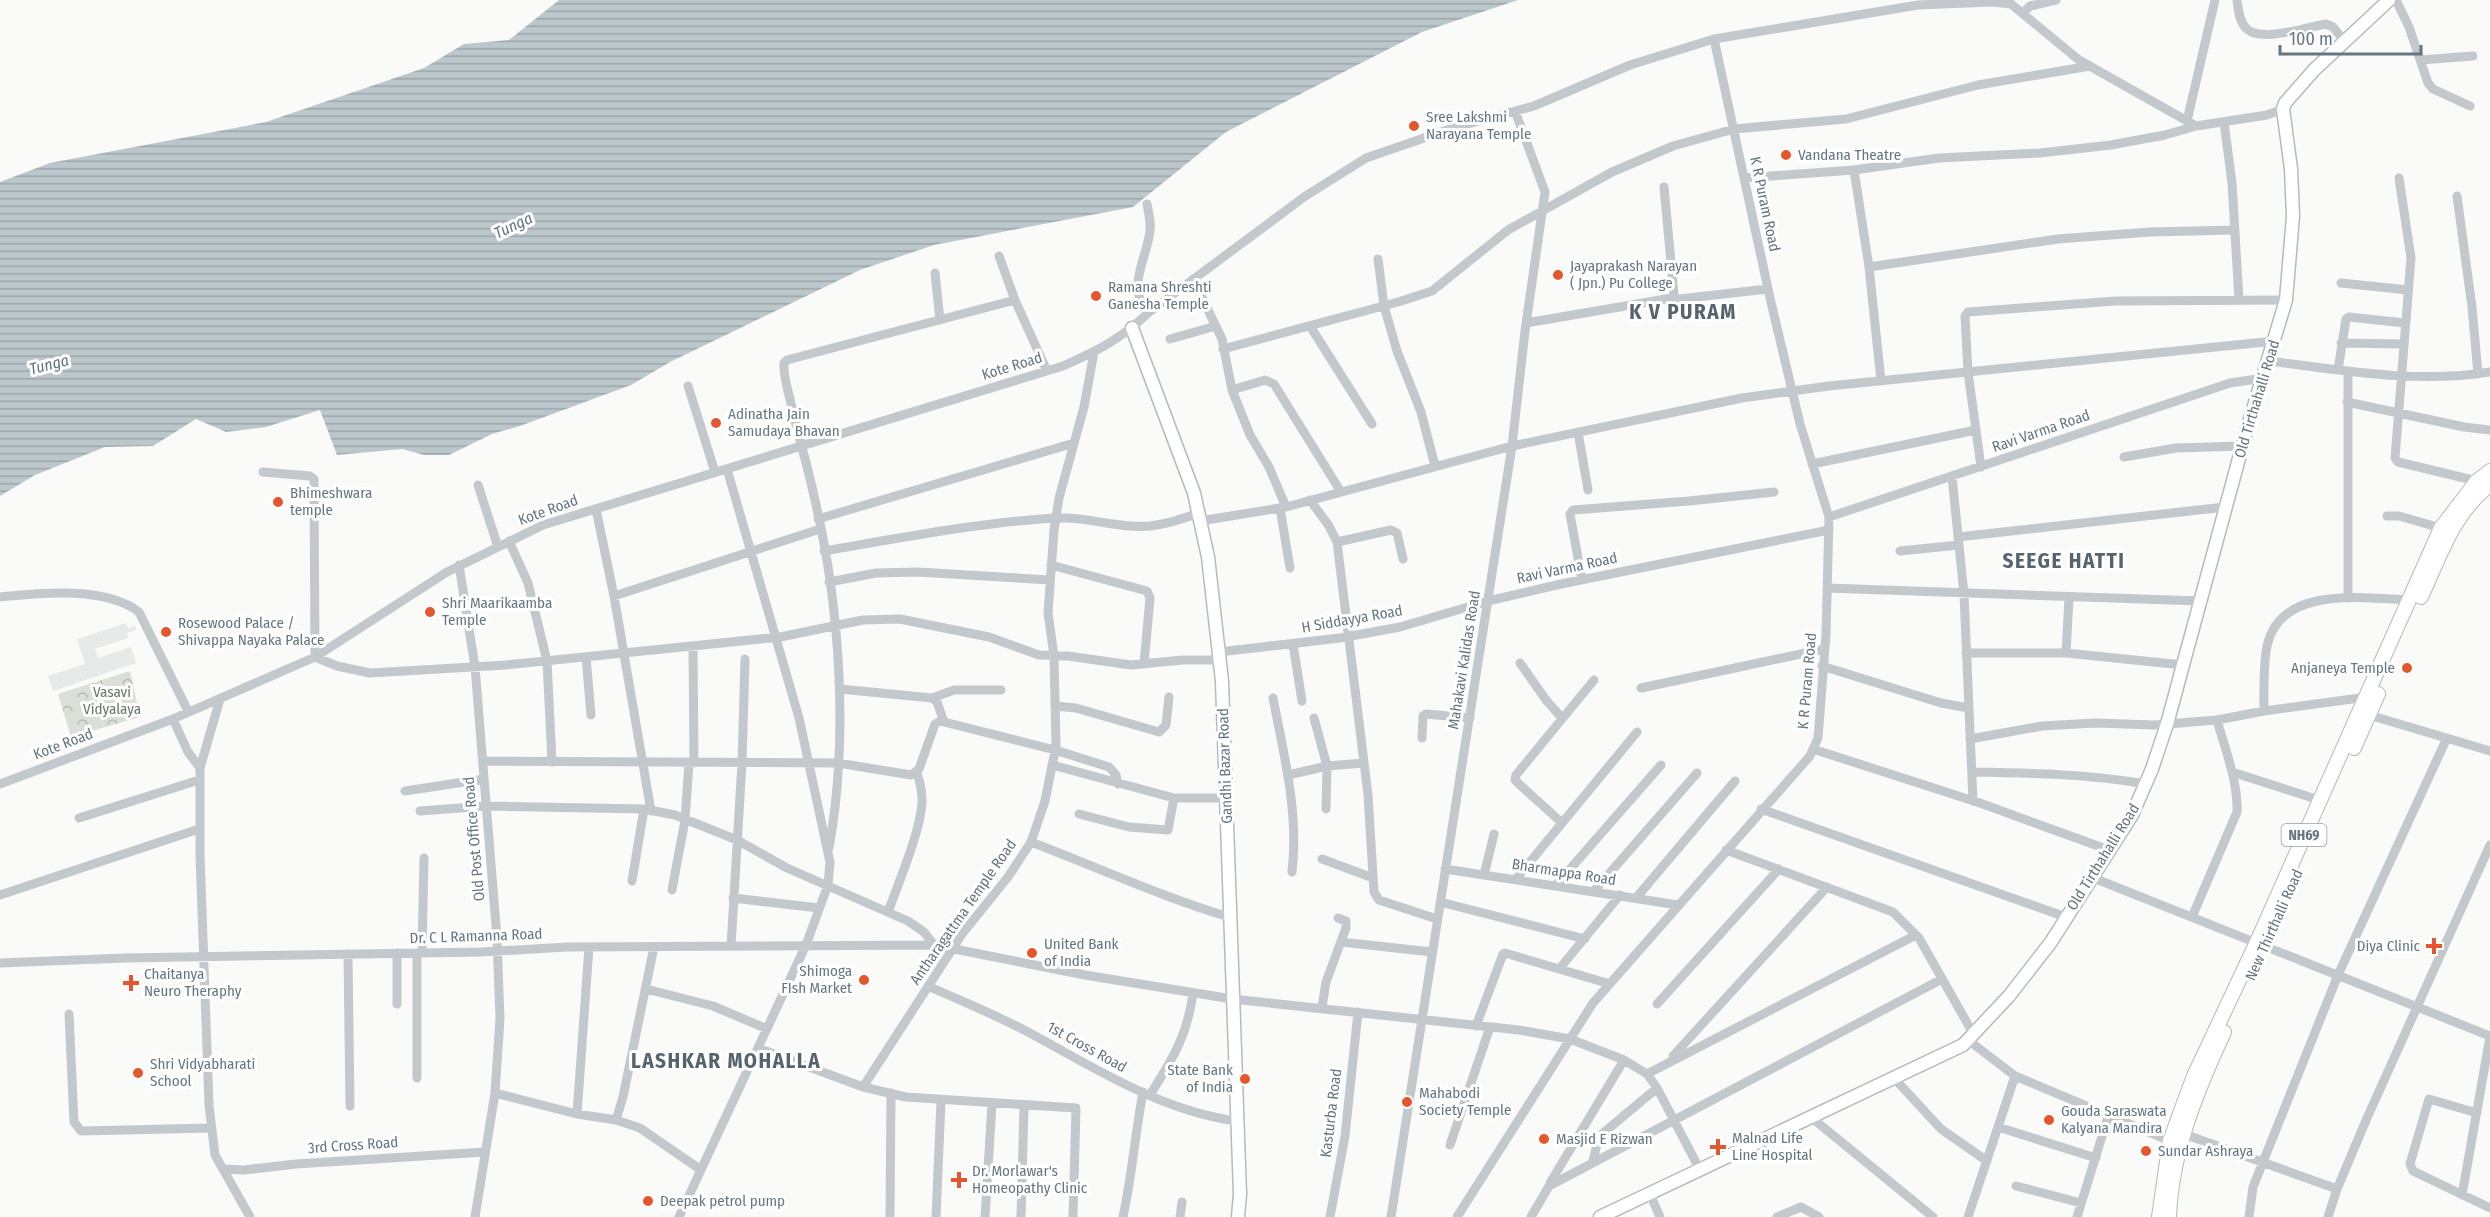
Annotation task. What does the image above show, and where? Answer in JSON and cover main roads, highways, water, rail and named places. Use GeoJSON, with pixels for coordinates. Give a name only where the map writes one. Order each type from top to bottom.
{"type":"FeatureCollection","features":[{"type":"Feature","properties":{"kind":"highway","name":"NH69"},"geometry":{"type":"LineString","coordinates":[[2159,1217],[2170,1141],[2194,1076],[2261,944],[2319,800],[2441,528],[2484,483],[2490,471]]}},
{"type":"Feature","properties":{"kind":"highway","name":"New Thirthalli Road"},"geometry":{"type":"LineString","coordinates":[[2169,1217],[2175,1173],[2184,1134],[2222,1035],[2261,944],[2369,716],[2450,532],[2484,483]]}},
{"type":"Feature","properties":{"kind":"main road","name":"Old Tirthahalli Road"},"geometry":{"type":"LineString","coordinates":[[1600,1217],[1812,1118],[1971,1038],[2009,996],[2051,942],[2132,815],[2145,784],[2167,724],[2242,447],[2275,341],[2286,300],[2293,216],[2283,109],[2285,103],[2314,70],[2390,0]]}},
{"type":"Feature","properties":{"kind":"main road","name":"Gandhi Bazar Road"},"geometry":{"type":"LineString","coordinates":[[1132,328],[1194,493],[1208,557],[1219,656],[1226,798],[1240,1194],[1238,1217]]}},
{"type":"Feature","properties":{"kind":"water","name":"Tunga"},"geometry":{"type":"Polygon","coordinates":[[[559,0],[1518,0],[1422,32],[1226,132],[1133,207],[934,245],[860,270],[670,362],[631,385],[492,434],[449,455],[424,455],[402,449],[337,455],[320,410],[266,427],[226,432],[196,419],[153,446],[105,447],[35,475],[0,496],[0,182],[50,163],[266,122],[424,68],[464,44],[509,40],[559,0]]]}},
{"type":"Feature","properties":{"kind":"place","name":"Sree Lakshmi Narayana Temple"},"geometry":{"type":"Point","coordinates":[1414,126]}},
{"type":"Feature","properties":{"kind":"place","name":"Vandana Theatre"},"geometry":{"type":"Point","coordinates":[1786,155]}},
{"type":"Feature","properties":{"kind":"place","name":"Jayaprakash Narayan ( Jpn.) Pu College"},"geometry":{"type":"Point","coordinates":[1558,275]}},
{"type":"Feature","properties":{"kind":"place","name":"Ramana Shreshti Ganesha Temple"},"geometry":{"type":"Point","coordinates":[1096,296]}},
{"type":"Feature","properties":{"kind":"place","name":"Adinatha Jain Samudaya Bhavan"},"geometry":{"type":"Point","coordinates":[716,423]}},
{"type":"Feature","properties":{"kind":"place","name":"Bhimeshwara temple"},"geometry":{"type":"Point","coordinates":[278,502]}},
{"type":"Feature","properties":{"kind":"place","name":"Shri Maarikaamba Temple"},"geometry":{"type":"Point","coordinates":[430,612]}},
{"type":"Feature","properties":{"kind":"place","name":"Rosewood Palace / Shivappa Nayaka Palace"},"geometry":{"type":"Point","coordinates":[166,632]}},
{"type":"Feature","properties":{"kind":"place","name":"Anjaneya Temple"},"geometry":{"type":"Point","coordinates":[2407,668]}},
{"type":"Feature","properties":{"kind":"place","name":"Diya Clinic"},"geometry":{"type":"Point","coordinates":[2434,946]}},
{"type":"Feature","properties":{"kind":"place","name":"United Bank of India"},"geometry":{"type":"Point","coordinates":[1032,953]}},
{"type":"Feature","properties":{"kind":"place","name":"Shimoga FIsh Market"},"geometry":{"type":"Point","coordinates":[864,980]}},
{"type":"Feature","properties":{"kind":"place","name":"Chaitanya Neuro Theraphy"},"geometry":{"type":"Point","coordinates":[131,983]}},
{"type":"Feature","properties":{"kind":"place","name":"Shri Vidyabharati School"},"geometry":{"type":"Point","coordinates":[138,1073]}},
{"type":"Feature","properties":{"kind":"place","name":"State Bank of India"},"geometry":{"type":"Point","coordinates":[1245,1079]}},
{"type":"Feature","properties":{"kind":"place","name":"Mahabodi Society Temple"},"geometry":{"type":"Point","coordinates":[1407,1102]}},
{"type":"Feature","properties":{"kind":"place","name":"Gouda Saraswata Kalyana Mandira"},"geometry":{"type":"Point","coordinates":[2049,1120]}},
{"type":"Feature","properties":{"kind":"place","name":"Masjid E Rizwan"},"geometry":{"type":"Point","coordinates":[1544,1139]}},
{"type":"Feature","properties":{"kind":"place","name":"Malnad Life Line Hospital"},"geometry":{"type":"Point","coordinates":[1718,1147]}},
{"type":"Feature","properties":{"kind":"place","name":"Sundar Ashraya"},"geometry":{"type":"Point","coordinates":[2146,1151]}},
{"type":"Feature","properties":{"kind":"place","name":"Dr. Morlawar's Homeopathy Clinic"},"geometry":{"type":"Point","coordinates":[959,1180]}},
{"type":"Feature","properties":{"kind":"place","name":"Deepak petrol pump"},"geometry":{"type":"Point","coordinates":[648,1201]}},
{"type":"Feature","properties":{"kind":"district","name":"K V PURAM"},"geometry":{"type":"Point","coordinates":[1683,312]}},
{"type":"Feature","properties":{"kind":"district","name":"SEEGE HATTI"},"geometry":{"type":"Point","coordinates":[2064,561]}},
{"type":"Feature","properties":{"kind":"district","name":"LASHKAR MOHALLA"},"geometry":{"type":"Point","coordinates":[726,1061]}},
{"type":"Feature","properties":{"kind":"park label","name":"Vasavi Vidyalaya"},"geometry":{"type":"Point","coordinates":[112,700]}}]}
